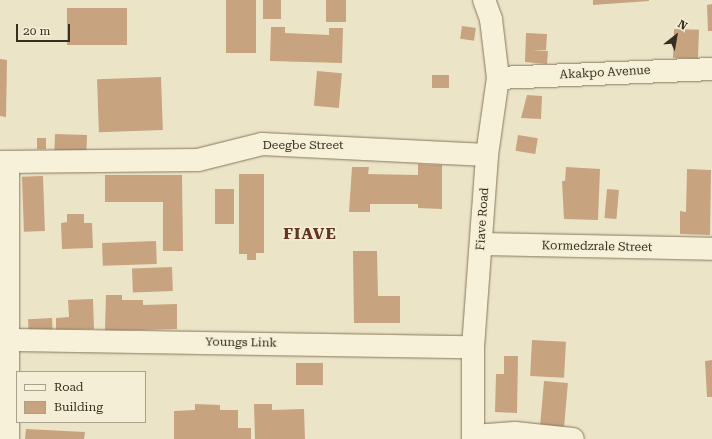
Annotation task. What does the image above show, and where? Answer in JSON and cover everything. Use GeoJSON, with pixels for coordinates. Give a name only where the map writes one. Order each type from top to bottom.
{"type":"FeatureCollection","features":[{"type":"Feature","properties":{"kind":"street","name":"Fiave Road"},"geometry":{"type":"LineString","coordinates":[[473,437],[473,347],[482,244],[487,154],[498,78],[491,19],[484,0]]}},
{"type":"Feature","properties":{"kind":"street","name":"Akakpo Avenue"},"geometry":{"type":"LineString","coordinates":[[498,78],[712,69]]}},
{"type":"Feature","properties":{"kind":"street","name":"Deegbe Street"},"geometry":{"type":"LineString","coordinates":[[4,162],[198,160],[262,144],[487,154]]}},
{"type":"Feature","properties":{"kind":"street"},"geometry":{"type":"LineString","coordinates":[[4,162],[8,340],[8,439]]}},
{"type":"Feature","properties":{"kind":"street","name":"Kormedzrale Street"},"geometry":{"type":"LineString","coordinates":[[482,244],[712,249]]}},
{"type":"Feature","properties":{"kind":"street","name":"Youngs Link"},"geometry":{"type":"LineString","coordinates":[[8,340],[473,347]]}},
{"type":"Feature","properties":{"kind":"street"},"geometry":{"type":"LineString","coordinates":[[473,437],[515,433],[573,439]]}},
{"type":"Feature","properties":{"kind":"building"},"geometry":{"type":"Polygon","coordinates":[[[226,0],[256,0],[256,53],[226,53],[226,0]]]}},
{"type":"Feature","properties":{"kind":"building"},"geometry":{"type":"Polygon","coordinates":[[[263,0],[281,0],[281,19],[263,19],[263,0]]]}},
{"type":"Feature","properties":{"kind":"building"},"geometry":{"type":"Polygon","coordinates":[[[326,0],[346,0],[346,22],[326,22],[326,0]]]}},
{"type":"Feature","properties":{"kind":"building"},"geometry":{"type":"Polygon","coordinates":[[[593,0],[649,0],[649,1],[593,5],[593,0]]]}},
{"type":"Feature","properties":{"kind":"building"},"geometry":{"type":"Polygon","coordinates":[[[712,4],[712,31],[708,31],[707,5],[712,4]]]}},
{"type":"Feature","properties":{"kind":"building"},"geometry":{"type":"Polygon","coordinates":[[[67,8],[127,8],[127,45],[67,45],[67,8]]]}},
{"type":"Feature","properties":{"kind":"building"},"geometry":{"type":"Polygon","coordinates":[[[462,26],[476,28],[474,41],[460,39],[462,26]]]}},
{"type":"Feature","properties":{"kind":"building"},"geometry":{"type":"Polygon","coordinates":[[[271,27],[285,27],[285,33],[329,35],[329,28],[343,28],[342,63],[270,61],[271,27]]]}},
{"type":"Feature","properties":{"kind":"building"},"geometry":{"type":"Polygon","coordinates":[[[674,29],[699,30],[698,59],[673,58],[674,29]]]}},
{"type":"Feature","properties":{"kind":"building"},"geometry":{"type":"Polygon","coordinates":[[[526,33],[547,34],[546,50],[532,50],[548,51],[547,64],[525,62],[526,33]]]}},
{"type":"Feature","properties":{"kind":"building"},"geometry":{"type":"Polygon","coordinates":[[[0,59],[7,60],[6,117],[0,116],[0,59]]]}},
{"type":"Feature","properties":{"kind":"building"},"geometry":{"type":"Polygon","coordinates":[[[317,71],[342,73],[339,108],[314,106],[317,71]]]}},
{"type":"Feature","properties":{"kind":"building"},"geometry":{"type":"Polygon","coordinates":[[[432,75],[449,75],[449,88],[432,88],[432,75]]]}},
{"type":"Feature","properties":{"kind":"building"},"geometry":{"type":"Polygon","coordinates":[[[161,77],[163,130],[99,132],[97,79],[161,77]]]}},
{"type":"Feature","properties":{"kind":"building"},"geometry":{"type":"Polygon","coordinates":[[[527,95],[542,96],[541,119],[521,118],[527,95]]]}},
{"type":"Feature","properties":{"kind":"building"},"geometry":{"type":"Polygon","coordinates":[[[55,134],[87,135],[86,152],[54,151],[55,134]]]}},
{"type":"Feature","properties":{"kind":"building"},"geometry":{"type":"Polygon","coordinates":[[[518,135],[538,138],[535,154],[515,151],[518,135]]]}},
{"type":"Feature","properties":{"kind":"building"},"geometry":{"type":"Polygon","coordinates":[[[37,138],[46,138],[46,149],[37,149],[37,138]]]}},
{"type":"Feature","properties":{"kind":"building"},"geometry":{"type":"Polygon","coordinates":[[[418,164],[442,165],[442,209],[418,208],[418,204],[370,204],[370,212],[349,212],[352,167],[369,167],[368,174],[418,175],[418,164]]]}},
{"type":"Feature","properties":{"kind":"building"},"geometry":{"type":"Polygon","coordinates":[[[566,167],[600,169],[598,220],[564,219],[562,181],[565,181],[566,167]]]}},
{"type":"Feature","properties":{"kind":"building"},"geometry":{"type":"Polygon","coordinates":[[[687,169],[711,170],[710,235],[680,234],[680,211],[686,212],[687,169]]]}},
{"type":"Feature","properties":{"kind":"building"},"geometry":{"type":"Polygon","coordinates":[[[239,174],[264,174],[264,253],[256,253],[256,260],[247,260],[247,254],[239,254],[239,174]]]}},
{"type":"Feature","properties":{"kind":"building"},"geometry":{"type":"Polygon","coordinates":[[[105,175],[182,175],[183,251],[163,251],[163,202],[105,202],[105,175]]]}},
{"type":"Feature","properties":{"kind":"building"},"geometry":{"type":"Polygon","coordinates":[[[43,176],[45,231],[24,232],[22,177],[43,176]]]}},
{"type":"Feature","properties":{"kind":"building"},"geometry":{"type":"Polygon","coordinates":[[[215,189],[234,189],[234,224],[215,224],[215,189]]]}},
{"type":"Feature","properties":{"kind":"building"},"geometry":{"type":"Polygon","coordinates":[[[607,189],[619,190],[616,219],[604,218],[607,189]]]}},
{"type":"Feature","properties":{"kind":"building"},"geometry":{"type":"Polygon","coordinates":[[[67,214],[84,214],[84,223],[92,223],[93,248],[62,249],[61,223],[67,222],[67,214]]]}},
{"type":"Feature","properties":{"kind":"building"},"geometry":{"type":"Polygon","coordinates":[[[156,241],[157,264],[103,266],[102,243],[156,241]]]}},
{"type":"Feature","properties":{"kind":"building"},"geometry":{"type":"Polygon","coordinates":[[[353,251],[377,251],[378,296],[400,296],[400,323],[354,323],[353,251]]]}},
{"type":"Feature","properties":{"kind":"building"},"geometry":{"type":"Polygon","coordinates":[[[172,267],[173,291],[133,292],[132,268],[172,267]]]}},
{"type":"Feature","properties":{"kind":"building"},"geometry":{"type":"Polygon","coordinates":[[[106,295],[122,295],[122,300],[143,300],[143,305],[177,304],[177,329],[105,331],[106,295]]]}},
{"type":"Feature","properties":{"kind":"building"},"geometry":{"type":"Polygon","coordinates":[[[93,299],[94,329],[56,330],[56,318],[69,317],[68,300],[93,299]]]}},
{"type":"Feature","properties":{"kind":"building"},"geometry":{"type":"Polygon","coordinates":[[[52,318],[53,338],[29,339],[28,319],[52,318]]]}},
{"type":"Feature","properties":{"kind":"building"},"geometry":{"type":"Polygon","coordinates":[[[532,340],[566,342],[564,378],[530,376],[532,340]]]}},
{"type":"Feature","properties":{"kind":"building"},"geometry":{"type":"Polygon","coordinates":[[[504,356],[518,356],[517,413],[495,412],[496,374],[504,374],[504,356]]]}},
{"type":"Feature","properties":{"kind":"building"},"geometry":{"type":"Polygon","coordinates":[[[712,360],[712,397],[707,397],[705,361],[712,360]]]}},
{"type":"Feature","properties":{"kind":"building"},"geometry":{"type":"Polygon","coordinates":[[[296,363],[323,363],[323,385],[296,385],[296,363]]]}},
{"type":"Feature","properties":{"kind":"building"},"geometry":{"type":"Polygon","coordinates":[[[544,381],[568,383],[564,427],[540,425],[544,381]]]}},
{"type":"Feature","properties":{"kind":"building"},"geometry":{"type":"Polygon","coordinates":[[[195,404],[220,405],[220,410],[238,410],[238,428],[251,428],[251,439],[174,439],[174,411],[195,410],[195,404]]]}},
{"type":"Feature","properties":{"kind":"building"},"geometry":{"type":"Polygon","coordinates":[[[254,404],[272,404],[272,410],[304,409],[305,439],[255,439],[254,404]]]}},
{"type":"Feature","properties":{"kind":"building"},"geometry":{"type":"Polygon","coordinates":[[[26,429],[85,432],[84,439],[25,439],[26,429]]]}},
{"type":"Feature","properties":{"kind":"district","name":"FIAVE"},"geometry":{"type":"Point","coordinates":[310,234]}}]}
